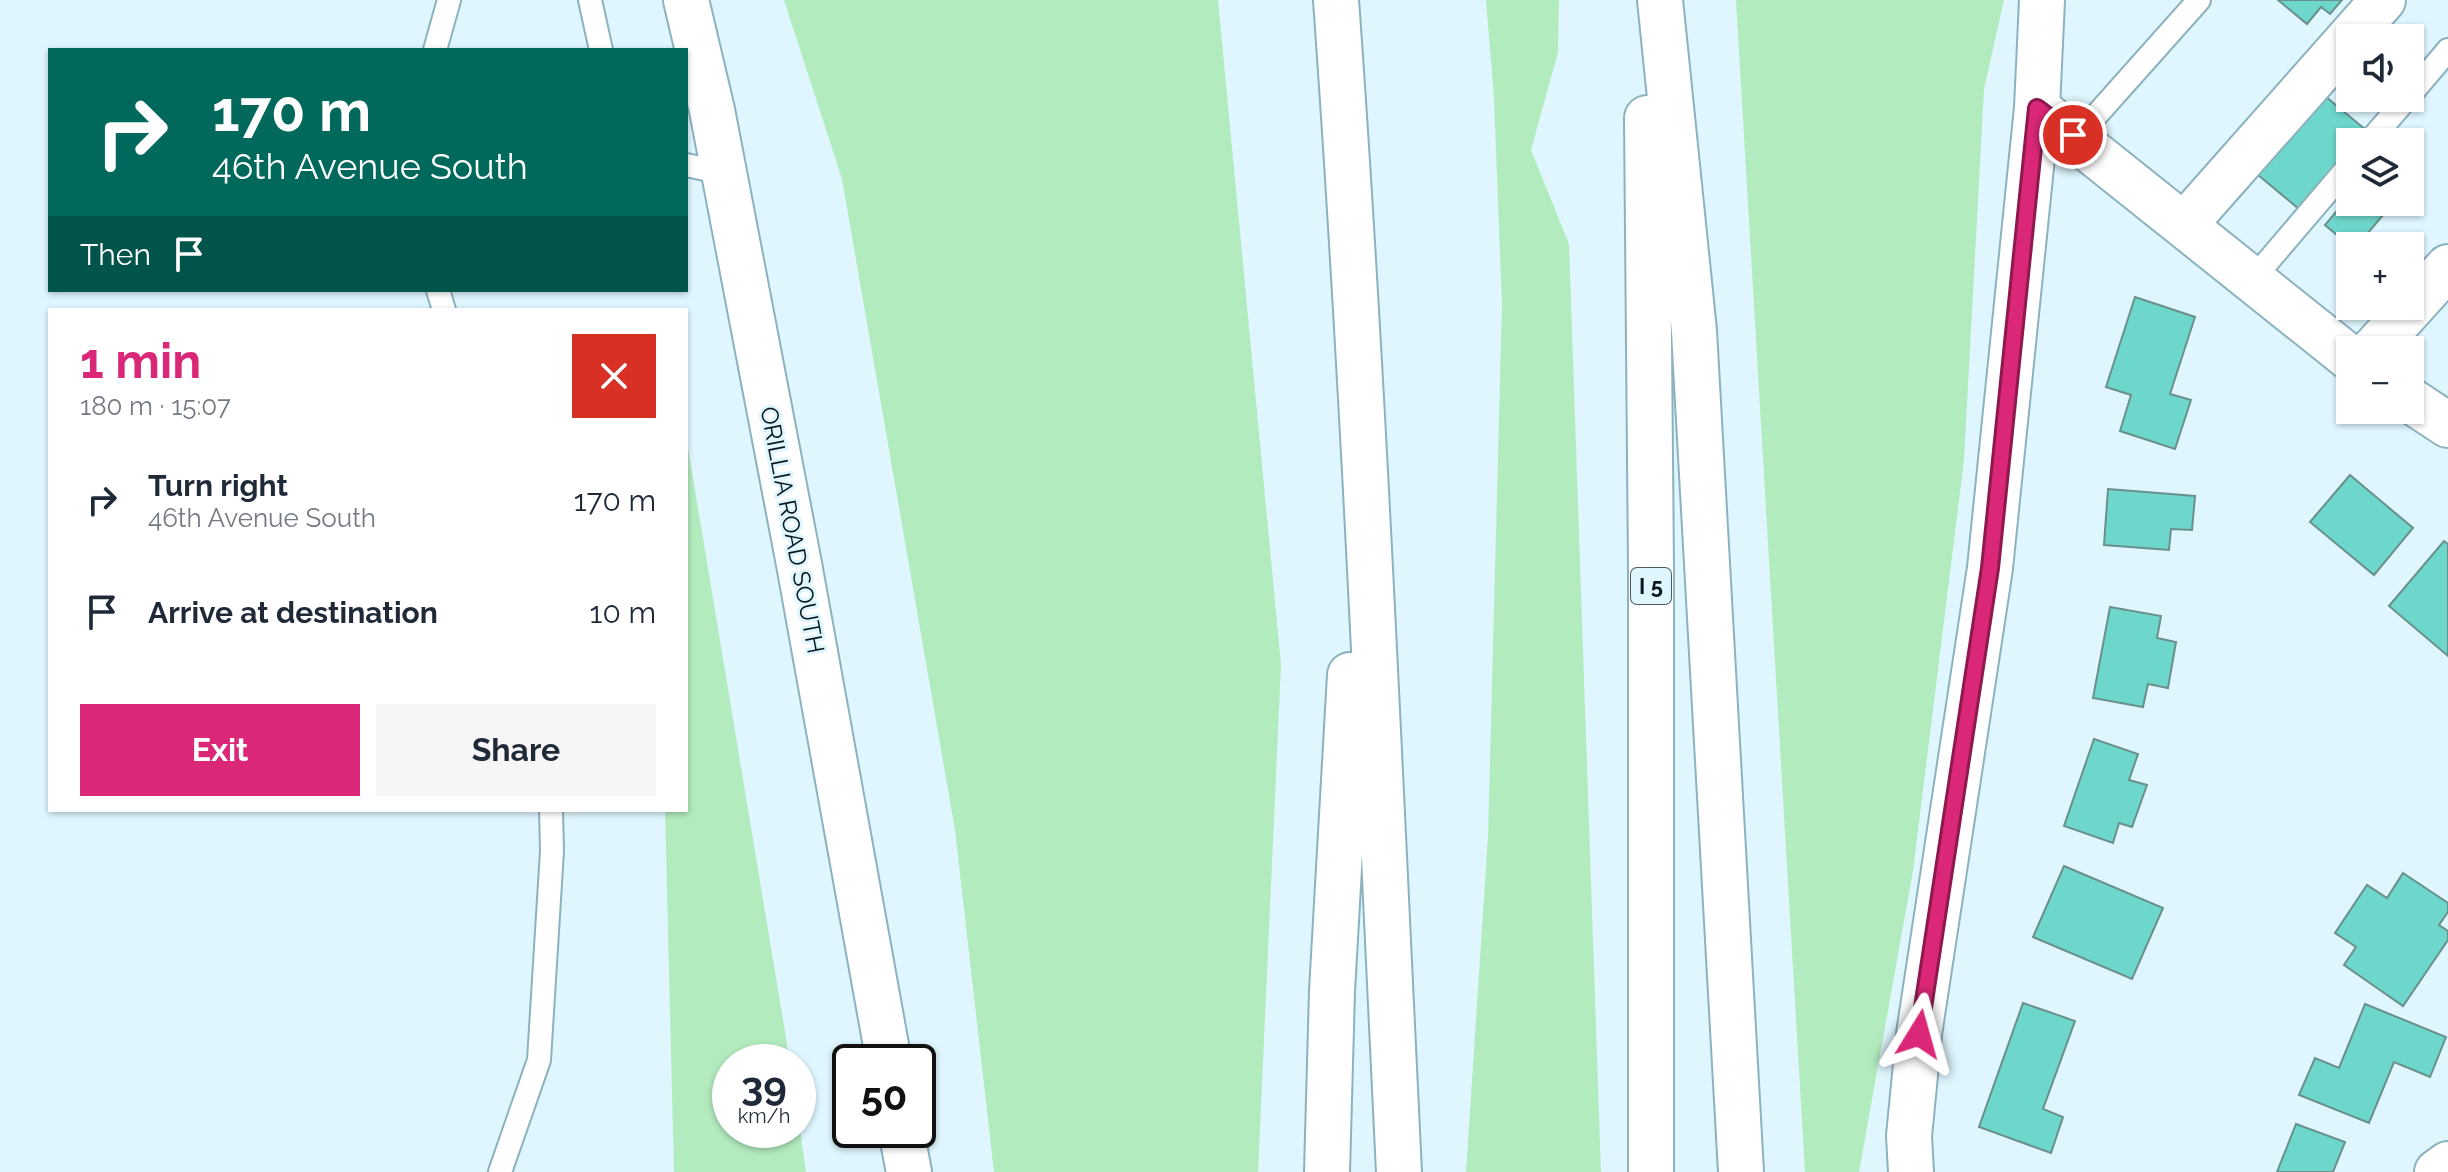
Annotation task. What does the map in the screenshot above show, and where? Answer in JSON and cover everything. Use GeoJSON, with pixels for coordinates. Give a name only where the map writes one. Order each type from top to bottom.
{"type":"FeatureCollection","features":[{"type":"Feature","properties":{"kind":"main road","name":"ORILLIA ROAD SOUTH"},"geometry":{"type":"LineString","coordinates":[[686,0],[705,169],[799,564],[886,1044]]}},
{"type":"Feature","properties":{"kind":"main road"},"geometry":{"type":"LineString","coordinates":[[1336,0],[1364,441],[1399,1172]]}},
{"type":"Feature","properties":{"kind":"main road","name":"I 5"},"geometry":{"type":"LineString","coordinates":[[1646,0],[1651,554],[1651,1172]]}},
{"type":"Feature","properties":{"kind":"main road"},"geometry":{"type":"LineString","coordinates":[[1660,0],[1694,331],[1741,1172]]}},
{"type":"Feature","properties":{"kind":"main road"},"geometry":{"type":"LineString","coordinates":[[1915,1171],[1909,1136],[1919,1034],[1990,568],[2037,108],[2042,0]]}},
{"type":"Feature","properties":{"kind":"main road"},"geometry":{"type":"LineString","coordinates":[[2184,225],[2383,0]]}},
{"type":"Feature","properties":{"kind":"main road"},"geometry":{"type":"LineString","coordinates":[[2037,108],[2336,347]]}},
{"type":"Feature","properties":{"kind":"main road"},"geometry":{"type":"LineString","coordinates":[[2386,336],[2448,267]]}},
{"type":"Feature","properties":{"kind":"main road"},"geometry":{"type":"LineString","coordinates":[[2424,409],[2448,425]]}},
{"type":"Feature","properties":{"kind":"main road"},"geometry":{"type":"LineString","coordinates":[[1327,1172],[1332,991],[1364,441]]}},
{"type":"Feature","properties":{"kind":"main road"},"geometry":{"type":"LineString","coordinates":[[904,1148],[909,1172]]}},
{"type":"Feature","properties":{"kind":"main road"},"geometry":{"type":"LineString","coordinates":[[2437,1172],[2448,1164]]}},
{"type":"Feature","properties":{"kind":"lane"},"geometry":{"type":"LineString","coordinates":[[436,48],[449,0]]}},
{"type":"Feature","properties":{"kind":"lane"},"geometry":{"type":"LineString","coordinates":[[590,0],[601,48]]}},
{"type":"Feature","properties":{"kind":"lane"},"geometry":{"type":"LineString","coordinates":[[2076,138],[2199,0]]}},
{"type":"Feature","properties":{"kind":"lane"},"geometry":{"type":"LineString","coordinates":[[2424,78],[2448,50]]}},
{"type":"Feature","properties":{"kind":"lane"},"geometry":{"type":"LineString","coordinates":[[2381,128],[2394,112]]}},
{"type":"Feature","properties":{"kind":"lane"},"geometry":{"type":"LineString","coordinates":[[2252,280],[2336,181]]}},
{"type":"Feature","properties":{"kind":"lane"},"geometry":{"type":"LineString","coordinates":[[500,1172],[539,1060],[552,851],[551,812]]}},
{"type":"Feature","properties":{"kind":"green space"},"geometry":{"type":"Polygon","coordinates":[[[784,0],[1218,0],[1281,665],[1258,1172],[994,1172],[955,830],[842,179],[784,0]]]}},
{"type":"Feature","properties":{"kind":"green space"},"geometry":{"type":"Polygon","coordinates":[[[1486,0],[1559,0],[1558,52],[1531,150],[1569,244],[1601,1172],[1466,1172],[1488,837],[1502,304],[1494,98],[1486,0]]]}},
{"type":"Feature","properties":{"kind":"green space"},"geometry":{"type":"Polygon","coordinates":[[[1736,0],[2004,0],[1984,89],[1964,460],[1913,871],[1859,1172],[1805,1172],[1736,0]]]}},
{"type":"Feature","properties":{"kind":"green space"},"geometry":{"type":"Polygon","coordinates":[[[688,448],[787,1044],[712,1044],[712,1148],[803,1148],[806,1172],[674,1172],[665,812],[688,812],[688,448]]]}},
{"type":"Feature","properties":{"kind":"building"},"geometry":{"type":"Polygon","coordinates":[[[2278,0],[2342,0],[2330,14],[2321,7],[2307,24],[2278,0]]]}},
{"type":"Feature","properties":{"kind":"building"},"geometry":{"type":"Polygon","coordinates":[[[2325,96],[2336,105],[2336,112],[2344,112],[2364,128],[2336,128],[2336,165],[2299,209],[2258,175],[2325,96]]]}},
{"type":"Feature","properties":{"kind":"building"},"geometry":{"type":"Polygon","coordinates":[[[2336,212],[2336,216],[2382,216],[2369,232],[2336,234],[2325,225],[2336,212]]]}},
{"type":"Feature","properties":{"kind":"building"},"geometry":{"type":"Polygon","coordinates":[[[2135,297],[2195,317],[2170,394],[2191,400],[2175,449],[2120,431],[2131,395],[2106,387],[2135,297]]]}},
{"type":"Feature","properties":{"kind":"building"},"geometry":{"type":"Polygon","coordinates":[[[2350,475],[2413,528],[2374,575],[2310,522],[2350,475]]]}},
{"type":"Feature","properties":{"kind":"building"},"geometry":{"type":"Polygon","coordinates":[[[2108,489],[2195,496],[2192,530],[2171,529],[2169,550],[2104,545],[2108,489]]]}},
{"type":"Feature","properties":{"kind":"building"},"geometry":{"type":"Polygon","coordinates":[[[2444,541],[2448,544],[2448,656],[2389,606],[2444,541]]]}},
{"type":"Feature","properties":{"kind":"building"},"geometry":{"type":"Polygon","coordinates":[[[2110,607],[2161,616],[2157,638],[2176,642],[2168,688],[2148,684],[2143,707],[2093,698],[2110,607]]]}},
{"type":"Feature","properties":{"kind":"building"},"geometry":{"type":"Polygon","coordinates":[[[2094,739],[2138,754],[2129,780],[2147,785],[2132,827],[2119,823],[2113,843],[2064,826],[2094,739]]]}},
{"type":"Feature","properties":{"kind":"building"},"geometry":{"type":"Polygon","coordinates":[[[2064,866],[2163,908],[2132,979],[2033,937],[2064,866]]]}},
{"type":"Feature","properties":{"kind":"building"},"geometry":{"type":"Polygon","coordinates":[[[2403,873],[2448,903],[2448,912],[2439,925],[2448,931],[2448,940],[2403,1006],[2344,965],[2356,947],[2335,933],[2367,885],[2387,898],[2403,873]]]}},
{"type":"Feature","properties":{"kind":"building"},"geometry":{"type":"Polygon","coordinates":[[[2023,1003],[2075,1021],[2043,1109],[2063,1117],[2051,1153],[1979,1127],[2023,1003]]]}},
{"type":"Feature","properties":{"kind":"building"},"geometry":{"type":"Polygon","coordinates":[[[2365,1004],[2446,1037],[2430,1077],[2394,1062],[2369,1123],[2299,1095],[2315,1058],[2339,1068],[2365,1004]]]}},
{"type":"Feature","properties":{"kind":"building"},"geometry":{"type":"Polygon","coordinates":[[[2296,1124],[2345,1142],[2333,1172],[2277,1172],[2296,1124]]]}},
{"type":"Feature","properties":{"kind":"route"},"geometry":{"type":"LineString","coordinates":[[1919,1034],[1990,568],[2037,108],[2073,135]]}}]}
